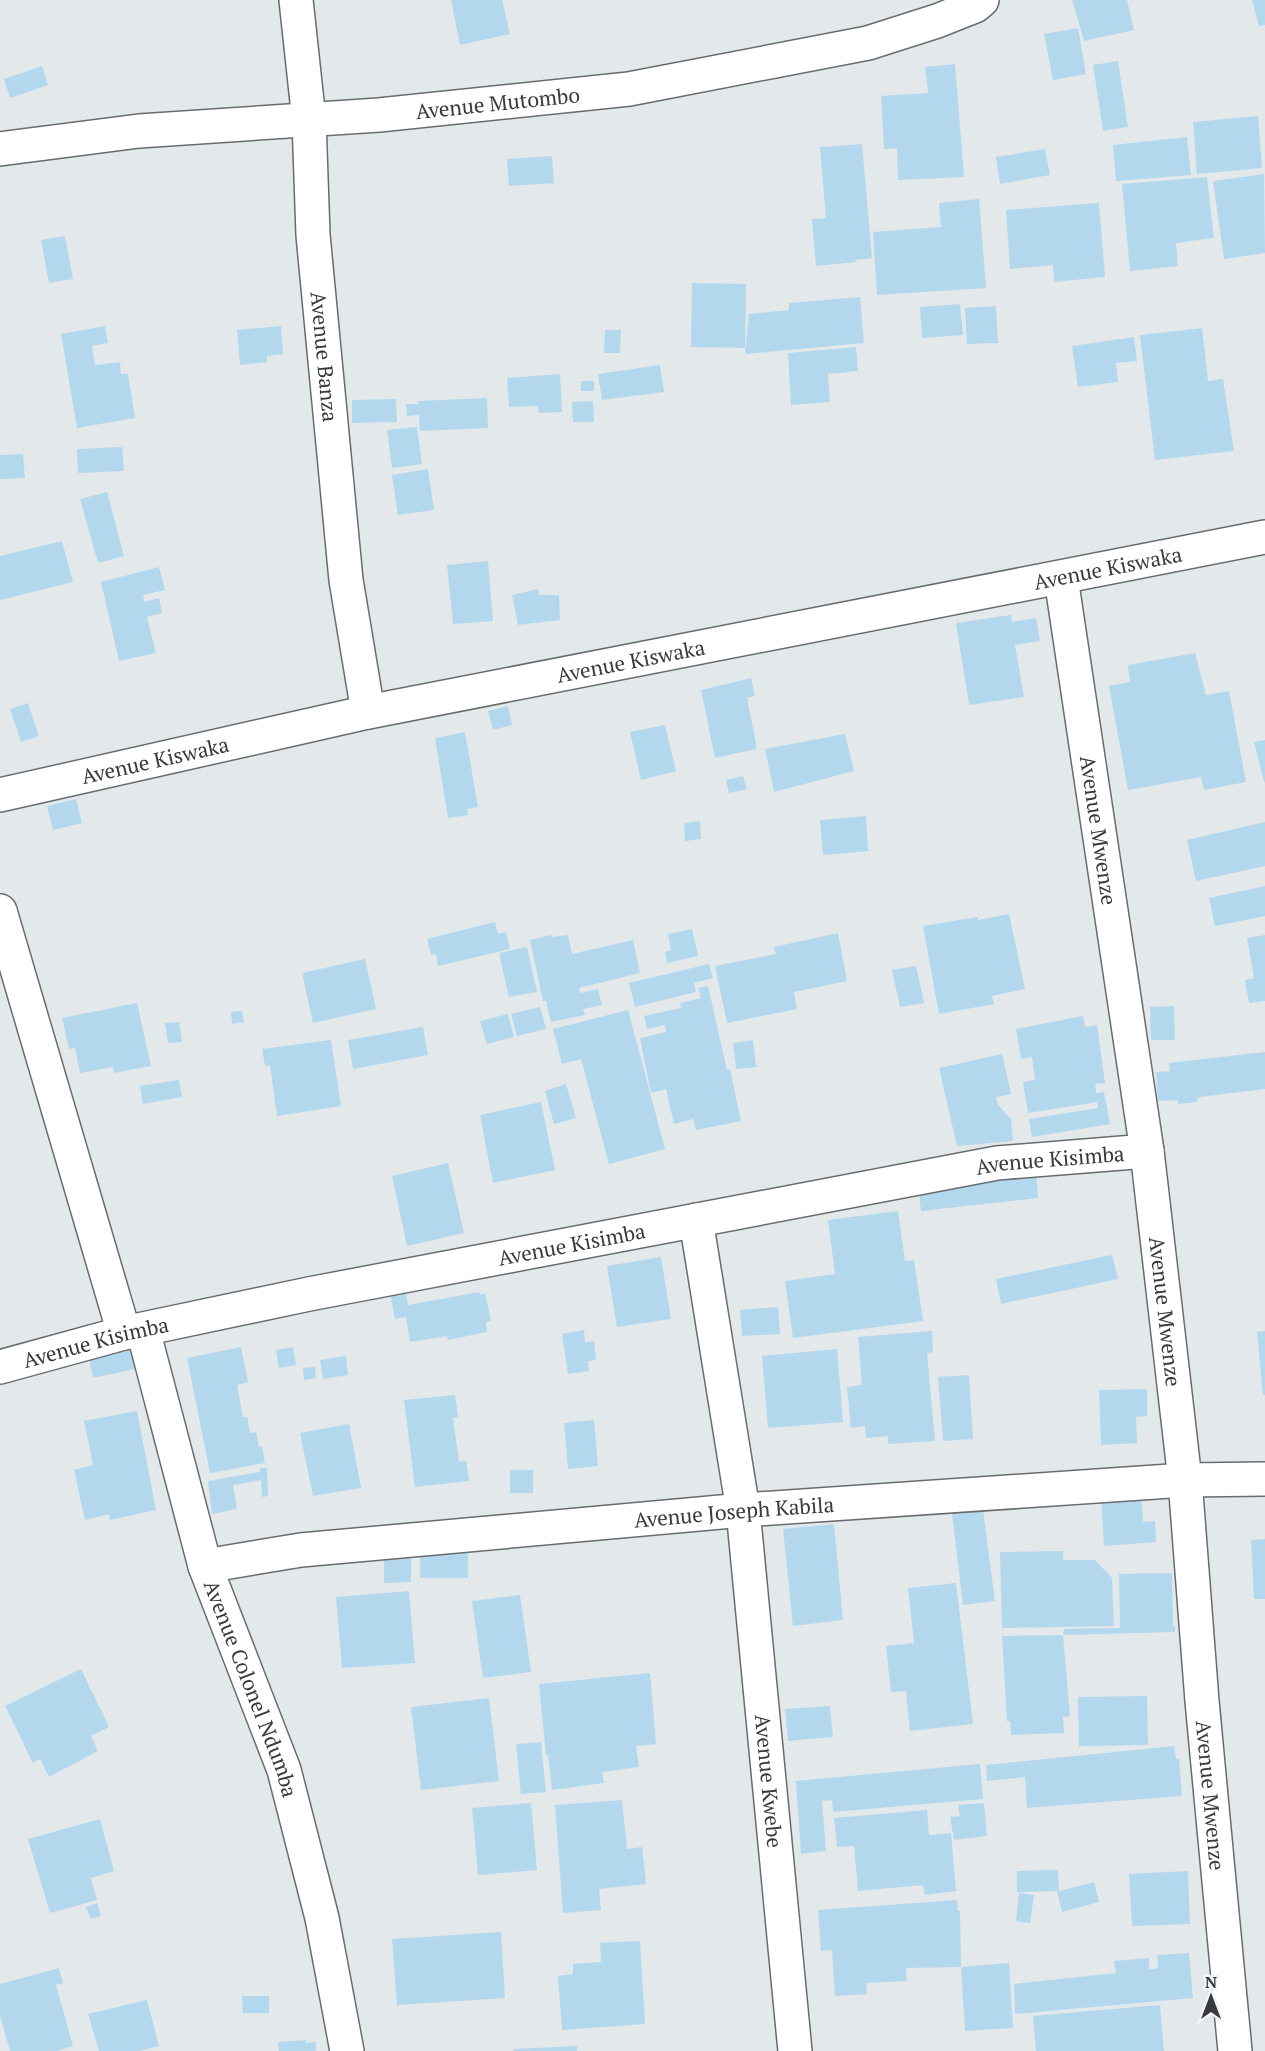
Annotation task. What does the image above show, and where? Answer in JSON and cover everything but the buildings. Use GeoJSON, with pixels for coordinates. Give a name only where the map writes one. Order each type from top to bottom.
{"type":"FeatureCollection","features":[{"type":"Feature","properties":{"kind":"street","name":"Avenue Banza"},"geometry":{"type":"LineString","coordinates":[[296,0],[309,120],[313,235],[346,580],[368,712]]}},
{"type":"Feature","properties":{"kind":"street","name":"Avenue Mutombo"},"geometry":{"type":"LineString","coordinates":[[0,149],[139,131],[309,120],[629,89],[868,43],[938,21],[975,6],[982,0]]}},
{"type":"Feature","properties":{"kind":"street","name":"Avenue Kiswaka"},"geometry":{"type":"LineString","coordinates":[[0,795],[368,712],[1265,537]]}},
{"type":"Feature","properties":{"kind":"street","name":"Avenue Mwenze"},"geometry":{"type":"LineString","coordinates":[[1061,578],[1147,1151],[1185,1480],[1202,1701],[1235,2051]]}},
{"type":"Feature","properties":{"kind":"street","name":"Avenue Colonel Ndumba"},"geometry":{"type":"LineString","coordinates":[[0,911],[205,1566],[284,1770],[322,1918],[347,2051]]}},
{"type":"Feature","properties":{"kind":"street","name":"Avenue Kisimba"},"geometry":{"type":"LineString","coordinates":[[0,1367],[133,1331],[309,1294],[997,1163],[1147,1151]]}},
{"type":"Feature","properties":{"kind":"street","name":"Avenue Kwebe"},"geometry":{"type":"LineString","coordinates":[[696,1220],[743,1510],[795,2051]]}},
{"type":"Feature","properties":{"kind":"street","name":"Avenue Joseph Kabila"},"geometry":{"type":"LineString","coordinates":[[205,1566],[301,1550],[743,1510],[1185,1480],[1265,1479]]}}]}
